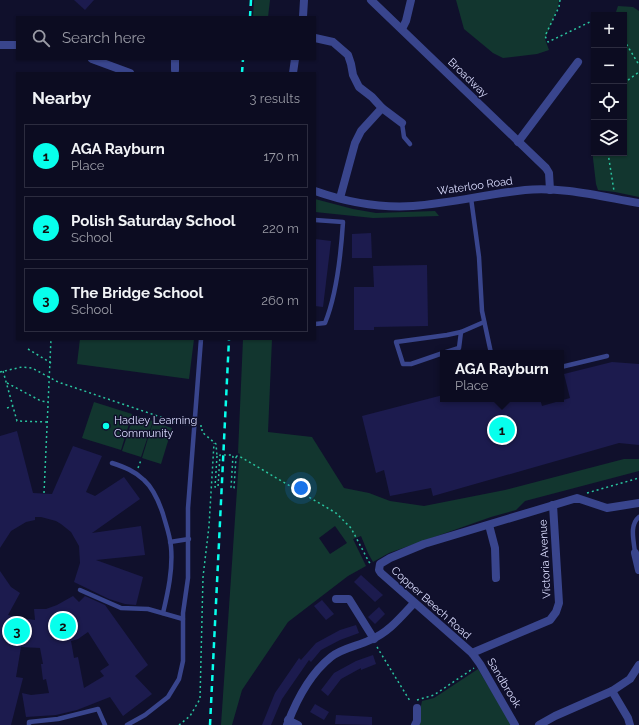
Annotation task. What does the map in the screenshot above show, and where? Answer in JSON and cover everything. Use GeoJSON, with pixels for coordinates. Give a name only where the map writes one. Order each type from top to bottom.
{"type":"FeatureCollection","features":[{"type":"Feature","properties":{"kind":"street"},"geometry":{"type":"LineString","coordinates":[[303,16],[304,0]]}},
{"type":"Feature","properties":{"kind":"street","name":"Broadway"},"geometry":{"type":"LineString","coordinates":[[371,0],[546,168],[549,173],[550,190]]}},
{"type":"Feature","properties":{"kind":"street"},"geometry":{"type":"LineString","coordinates":[[402,29],[406,21],[411,0]]}},
{"type":"Feature","properties":{"kind":"street"},"geometry":{"type":"LineString","coordinates":[[316,38],[333,42],[348,54],[352,64],[353,75],[359,87],[372,97],[382,108],[402,123]]}},
{"type":"Feature","properties":{"kind":"street"},"geometry":{"type":"LineString","coordinates":[[0,45],[16,46]]}},
{"type":"Feature","properties":{"kind":"street"},"geometry":{"type":"LineString","coordinates":[[95,60],[126,72]]}},
{"type":"Feature","properties":{"kind":"street"},"geometry":{"type":"LineString","coordinates":[[175,60],[175,70]]}},
{"type":"Feature","properties":{"kind":"street"},"geometry":{"type":"LineString","coordinates":[[293,72],[295,60]]}},
{"type":"Feature","properties":{"kind":"street"},"geometry":{"type":"LineString","coordinates":[[518,142],[578,62]]}},
{"type":"Feature","properties":{"kind":"street"},"geometry":{"type":"LineString","coordinates":[[340,198],[355,143],[382,108]]}},
{"type":"Feature","properties":{"kind":"street","name":"Waterloo Road"},"geometry":{"type":"LineString","coordinates":[[316,191],[340,198],[377,205],[394,206],[413,206],[526,190],[550,190],[596,195],[639,203]]}},
{"type":"Feature","properties":{"kind":"street","name":"Copper Beech Road"},"geometry":{"type":"LineString","coordinates":[[472,653],[381,573],[379,570],[380,564],[390,558],[424,544],[577,498],[607,508],[639,503]]}},
{"type":"Feature","properties":{"kind":"street","name":"Victoria Avenue"},"geometry":{"type":"LineString","coordinates":[[472,653],[550,620],[556,612],[559,603],[559,585],[553,505]]}},
{"type":"Feature","properties":{"kind":"street"},"geometry":{"type":"LineString","coordinates":[[489,525],[495,548],[496,578]]}},
{"type":"Feature","properties":{"kind":"street"},"geometry":{"type":"LineString","coordinates":[[635,553],[639,570]]}},
{"type":"Feature","properties":{"kind":"street"},"geometry":{"type":"LineString","coordinates":[[336,599],[349,598],[374,641]]}},
{"type":"Feature","properties":{"kind":"street"},"geometry":{"type":"LineString","coordinates":[[298,725],[288,723],[306,686],[331,657],[340,651],[374,641],[414,603]]}},
{"type":"Feature","properties":{"kind":"street","name":"Sandbrook"},"geometry":{"type":"LineString","coordinates":[[472,653],[480,664],[515,725]]}},
{"type":"Feature","properties":{"kind":"street"},"geometry":{"type":"LineString","coordinates":[[539,725],[555,716],[612,691],[630,679],[639,665]]}},
{"type":"Feature","properties":{"kind":"street"},"geometry":{"type":"LineString","coordinates":[[612,691],[628,718],[630,725]]}},
{"type":"Feature","properties":{"kind":"street"},"geometry":{"type":"LineString","coordinates":[[415,725],[416,708]]}},
{"type":"Feature","properties":{"kind":"lane"},"geometry":{"type":"LineString","coordinates":[[402,123],[404,137],[410,144]]}},
{"type":"Feature","properties":{"kind":"lane"},"geometry":{"type":"LineString","coordinates":[[471,198],[479,257],[482,311],[490,350]]}},
{"type":"Feature","properties":{"kind":"lane"},"geometry":{"type":"LineString","coordinates":[[316,220],[343,222],[342,241],[331,308],[325,323],[316,324]]}},
{"type":"Feature","properties":{"kind":"lane"},"geometry":{"type":"LineString","coordinates":[[440,354],[411,364],[403,364],[396,342],[461,332],[484,322]]}},
{"type":"Feature","properties":{"kind":"lane"},"geometry":{"type":"LineString","coordinates":[[453,350],[459,348],[461,332]]}},
{"type":"Feature","properties":{"kind":"lane"},"geometry":{"type":"LineString","coordinates":[[127,725],[146,715],[168,697],[179,679],[183,661],[183,619],[188,578],[188,508],[196,426],[201,340]]}},
{"type":"Feature","properties":{"kind":"lane"},"geometry":{"type":"LineString","coordinates":[[564,366],[607,356]]}},
{"type":"Feature","properties":{"kind":"lane"},"geometry":{"type":"LineString","coordinates":[[112,463],[128,468],[144,479],[152,489],[160,506],[170,542],[171,568],[169,588],[163,613]]}},
{"type":"Feature","properties":{"kind":"lane"},"geometry":{"type":"LineString","coordinates":[[635,553],[633,529],[635,520],[639,516]]}},
{"type":"Feature","properties":{"kind":"lane"},"geometry":{"type":"LineString","coordinates":[[170,542],[189,539]]}},
{"type":"Feature","properties":{"kind":"lane"},"geometry":{"type":"LineString","coordinates":[[80,590],[121,608],[148,609],[183,619]]}},
{"type":"Feature","properties":{"kind":"lane"},"geometry":{"type":"LineString","coordinates":[[29,725],[29,722],[58,719],[98,709],[105,725]]}},
{"type":"Feature","properties":{"kind":"path"},"geometry":{"type":"LineString","coordinates":[[560,0],[559,7],[545,36],[548,42],[591,21]]}},
{"type":"Feature","properties":{"kind":"path"},"geometry":{"type":"LineString","coordinates":[[627,45],[639,65]]}},
{"type":"Feature","properties":{"kind":"path"},"geometry":{"type":"LineString","coordinates":[[627,81],[639,72]]}},
{"type":"Feature","properties":{"kind":"path"},"geometry":{"type":"LineString","coordinates":[[609,156],[614,186],[614,199]]}},
{"type":"Feature","properties":{"kind":"path"},"geometry":{"type":"LineString","coordinates":[[44,494],[52,340]]}},
{"type":"Feature","properties":{"kind":"path"},"geometry":{"type":"LineString","coordinates":[[28,349],[51,363]]}},
{"type":"Feature","properties":{"kind":"path"},"geometry":{"type":"LineString","coordinates":[[0,372],[22,366],[32,368],[58,382],[181,424],[202,426],[202,432],[216,444],[217,456],[215,487],[218,487],[220,454],[233,455],[232,488],[234,488],[236,457],[239,456],[336,513],[350,528],[370,562]]}},
{"type":"Feature","properties":{"kind":"path"},"geometry":{"type":"LineString","coordinates":[[3,371],[17,421],[47,422]]}},
{"type":"Feature","properties":{"kind":"path"},"geometry":{"type":"LineString","coordinates":[[7,383],[41,401],[48,402]]}},
{"type":"Feature","properties":{"kind":"path"},"geometry":{"type":"LineString","coordinates":[[7,408],[13,406]]}},
{"type":"Feature","properties":{"kind":"path"},"geometry":{"type":"LineString","coordinates":[[179,725],[190,716],[200,699],[203,577],[209,526],[214,443]]}},
{"type":"Feature","properties":{"kind":"path"},"geometry":{"type":"LineString","coordinates":[[580,499],[582,495],[639,478]]}},
{"type":"Feature","properties":{"kind":"path"},"geometry":{"type":"LineString","coordinates":[[374,641],[410,701]]}},
{"type":"Feature","properties":{"kind":"path"},"geometry":{"type":"LineString","coordinates":[[416,708],[417,700],[434,695],[480,664]]}},
{"type":"Feature","properties":{"kind":"green space"},"geometry":{"type":"Polygon","coordinates":[[[254,0],[270,0],[268,16],[253,16],[254,0]]]}},
{"type":"Feature","properties":{"kind":"green space"},"geometry":{"type":"Polygon","coordinates":[[[456,0],[559,0],[558,7],[545,39],[549,50],[537,54],[503,58],[493,53],[464,29],[456,0]]]}},
{"type":"Feature","properties":{"kind":"green space"},"geometry":{"type":"Polygon","coordinates":[[[618,6],[633,7],[639,11],[639,197],[598,190],[596,184],[593,156],[627,156],[627,12],[616,12],[618,6]]]}},
{"type":"Feature","properties":{"kind":"green space"},"geometry":{"type":"Polygon","coordinates":[[[316,199],[353,209],[376,213],[435,211],[439,216],[373,218],[316,212],[316,199]]]}},
{"type":"Feature","properties":{"kind":"green space"},"geometry":{"type":"Polygon","coordinates":[[[80,340],[194,340],[189,379],[77,364],[80,340]]]}},
{"type":"Feature","properties":{"kind":"green space"},"geometry":{"type":"Polygon","coordinates":[[[243,340],[272,340],[268,432],[312,437],[344,488],[369,493],[390,501],[424,506],[505,490],[624,459],[639,459],[639,471],[525,501],[516,510],[491,517],[389,553],[373,562],[361,536],[353,539],[366,566],[348,576],[288,622],[242,690],[232,725],[221,725],[240,454],[238,453],[243,340]],[[335,526],[319,538],[330,554],[347,543],[335,526]]]}},
{"type":"Feature","properties":{"kind":"green space"},"geometry":{"type":"Polygon","coordinates":[[[94,402],[132,414],[121,450],[82,438],[94,402]]]}},
{"type":"Feature","properties":{"kind":"green space"},"geometry":{"type":"Polygon","coordinates":[[[134,415],[153,421],[141,457],[122,451],[134,415]]]}},
{"type":"Feature","properties":{"kind":"green space"},"geometry":{"type":"Polygon","coordinates":[[[153,422],[172,428],[161,464],[142,458],[153,422]]]}},
{"type":"Feature","properties":{"kind":"green space"},"geometry":{"type":"Polygon","coordinates":[[[478,669],[512,725],[417,725],[422,701],[434,698],[478,669]]]}},
{"type":"Feature","properties":{"kind":"building"},"geometry":{"type":"Polygon","coordinates":[[[74,0],[94,0],[85,10],[74,0]]]}},
{"type":"Feature","properties":{"kind":"building"},"geometry":{"type":"Polygon","coordinates":[[[371,233],[372,258],[352,258],[352,234],[371,233]]]}},
{"type":"Feature","properties":{"kind":"building"},"geometry":{"type":"Polygon","coordinates":[[[316,239],[331,241],[323,307],[316,306],[316,239]]]}},
{"type":"Feature","properties":{"kind":"building"},"geometry":{"type":"Polygon","coordinates":[[[427,265],[428,326],[374,327],[374,330],[354,330],[354,287],[374,287],[373,266],[427,265]]]}},
{"type":"Feature","properties":{"kind":"building"},"geometry":{"type":"Polygon","coordinates":[[[612,362],[639,364],[639,445],[619,443],[433,496],[431,488],[390,496],[384,470],[376,473],[362,416],[440,396],[440,402],[541,402],[542,406],[556,402],[564,402],[564,400],[570,398],[564,374],[612,362]]]}},
{"type":"Feature","properties":{"kind":"building"},"geometry":{"type":"Polygon","coordinates":[[[17,431],[33,493],[52,494],[73,446],[102,456],[86,492],[95,496],[124,477],[140,499],[92,533],[141,526],[145,555],[96,560],[143,577],[136,605],[125,604],[109,599],[74,582],[80,563],[79,546],[71,532],[56,521],[35,517],[35,520],[26,522],[11,531],[0,548],[0,436],[17,431]]]}},
{"type":"Feature","properties":{"kind":"building"},"geometry":{"type":"Polygon","coordinates":[[[0,571],[11,587],[20,593],[8,615],[35,620],[34,609],[46,609],[73,596],[79,602],[85,596],[105,605],[148,665],[135,676],[152,694],[123,716],[110,697],[77,710],[56,715],[26,717],[22,693],[31,695],[49,693],[46,679],[43,680],[41,664],[43,664],[40,648],[21,647],[16,677],[23,678],[11,725],[0,725],[0,571]],[[88,632],[78,639],[71,641],[74,658],[78,657],[84,688],[104,676],[100,671],[109,665],[88,632]]]}},
{"type":"Feature","properties":{"kind":"building"},"geometry":{"type":"Polygon","coordinates":[[[361,575],[383,595],[375,602],[354,582],[361,575]]]}},
{"type":"Feature","properties":{"kind":"building"},"geometry":{"type":"Polygon","coordinates":[[[322,600],[334,614],[326,620],[314,606],[322,600]]]}},
{"type":"Feature","properties":{"kind":"building"},"geometry":{"type":"Polygon","coordinates":[[[379,607],[385,614],[375,624],[368,617],[379,607]]]}},
{"type":"Feature","properties":{"kind":"building"},"geometry":{"type":"Polygon","coordinates":[[[356,625],[359,633],[340,640],[321,650],[311,662],[309,660],[282,699],[271,725],[262,725],[275,693],[299,658],[301,660],[316,643],[340,630],[356,625]]]}},
{"type":"Feature","properties":{"kind":"building"},"geometry":{"type":"Polygon","coordinates":[[[373,655],[376,664],[361,670],[361,668],[341,679],[328,696],[321,690],[334,673],[356,661],[373,655]]]}},
{"type":"Feature","properties":{"kind":"building"},"geometry":{"type":"Polygon","coordinates":[[[315,704],[329,712],[324,720],[310,712],[315,704]]]}},
{"type":"Feature","properties":{"kind":"building"},"geometry":{"type":"Polygon","coordinates":[[[336,715],[372,717],[372,725],[335,724],[336,715]]]}},
{"type":"Feature","properties":{"kind":"railway"},"geometry":{"type":"LineString","coordinates":[[250,16],[251,0]]}},
{"type":"Feature","properties":{"kind":"railway"},"geometry":{"type":"LineString","coordinates":[[242,72],[243,60]]}},
{"type":"Feature","properties":{"kind":"railway"},"geometry":{"type":"LineString","coordinates":[[210,725],[229,340]]}},
{"type":"Feature","properties":{"kind":"place","name":"Hadley Learning Community"},"geometry":{"type":"Point","coordinates":[106,426]}},
{"type":"Feature","properties":{"kind":"place","name":"AGA Rayburn"},"geometry":{"type":"Point","coordinates":[502,430]}},
{"type":"Feature","properties":{"kind":"place","name":"Polish Saturday School"},"geometry":{"type":"Point","coordinates":[63,626]}},
{"type":"Feature","properties":{"kind":"place","name":"The Bridge School"},"geometry":{"type":"Point","coordinates":[17,631]}}]}
